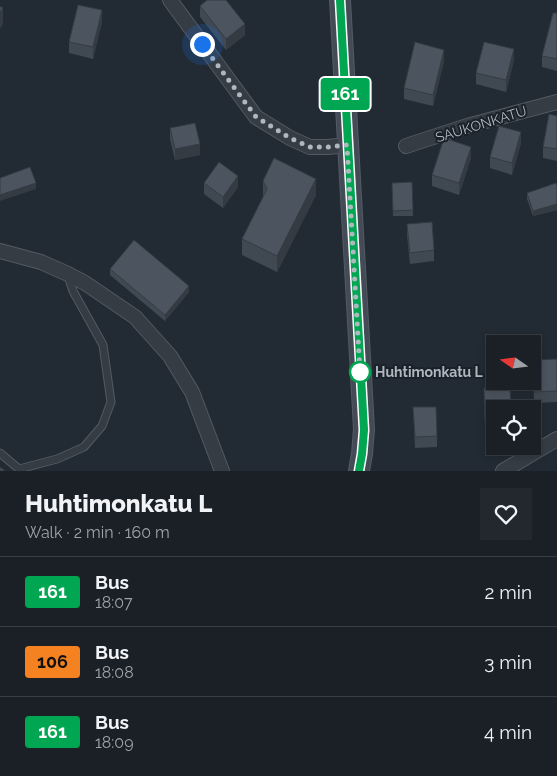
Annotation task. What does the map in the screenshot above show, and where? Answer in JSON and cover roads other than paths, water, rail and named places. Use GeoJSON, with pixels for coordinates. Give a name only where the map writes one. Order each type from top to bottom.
{"type":"FeatureCollection","features":[{"type":"Feature","properties":{"kind":"street"},"geometry":{"type":"LineString","coordinates":[[170,0],[256,117],[290,138],[310,147],[347,145]]}},
{"type":"Feature","properties":{"kind":"street"},"geometry":{"type":"LineString","coordinates":[[340,0],[364,430],[359,471]]}},
{"type":"Feature","properties":{"kind":"street","name":"SAUKONKATU"},"geometry":{"type":"LineString","coordinates":[[406,146],[467,126],[557,102]]}},
{"type":"Feature","properties":{"kind":"street"},"geometry":{"type":"LineString","coordinates":[[0,252],[41,262],[68,274],[85,283],[135,317],[170,356],[192,392],[222,471]]}},
{"type":"Feature","properties":{"kind":"street"},"geometry":{"type":"LineString","coordinates":[[503,471],[557,439]]}},
{"type":"Feature","properties":{"kind":"lane"},"geometry":{"type":"LineString","coordinates":[[0,453],[19,469],[41,467],[84,447],[102,426],[111,402],[103,346],[73,290],[68,274]]}},
{"type":"Feature","properties":{"kind":"place","name":"Huhtimonkatu L"},"geometry":{"type":"Point","coordinates":[360,372]}}]}
